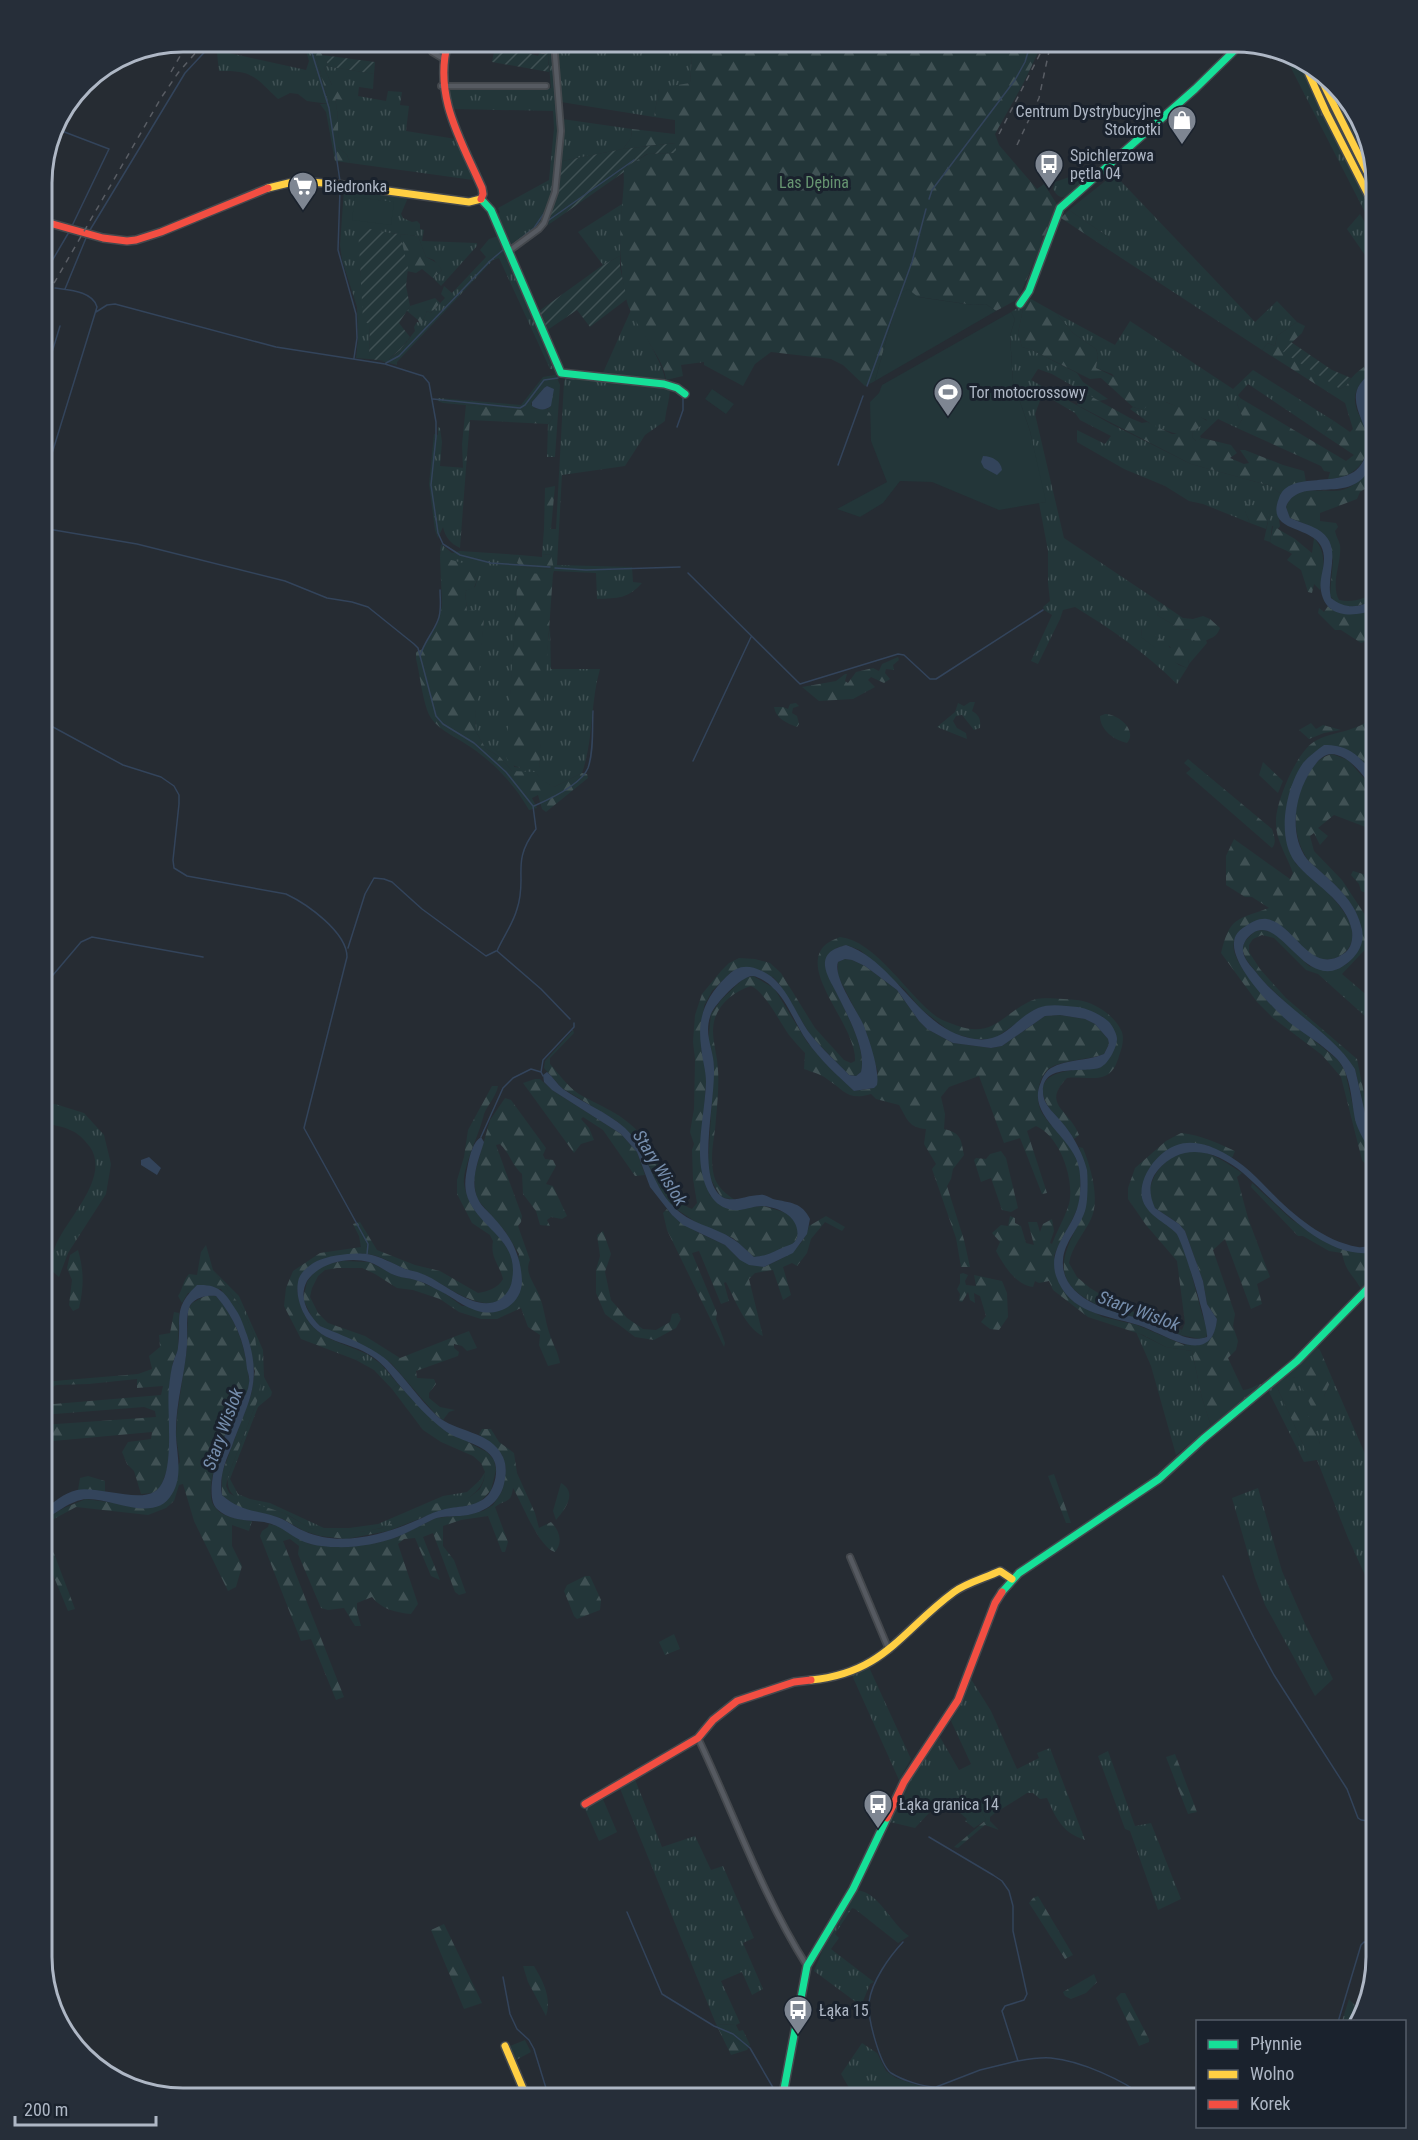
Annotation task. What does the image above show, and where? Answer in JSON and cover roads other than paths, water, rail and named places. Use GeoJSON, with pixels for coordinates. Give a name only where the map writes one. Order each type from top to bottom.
{"type":"FeatureCollection","features":[{"type":"Feature","properties":{"kind":"street"},"geometry":{"type":"LineString","coordinates":[[434,53],[442,58]]}},
{"type":"Feature","properties":{"kind":"street"},"geometry":{"type":"LineString","coordinates":[[444,53],[441,86],[447,106],[482,188],[481,199]]}},
{"type":"Feature","properties":{"kind":"street"},"geometry":{"type":"LineString","coordinates":[[509,251],[544,224],[555,192],[561,131],[556,53]]}},
{"type":"Feature","properties":{"kind":"street"},"geometry":{"type":"LineString","coordinates":[[1020,304],[1029,291],[1060,208],[1195,89],[1232,53]]}},
{"type":"Feature","properties":{"kind":"street"},"geometry":{"type":"LineString","coordinates":[[1311,78],[1366,190]]}},
{"type":"Feature","properties":{"kind":"street"},"geometry":{"type":"LineString","coordinates":[[441,86],[546,86]]}},
{"type":"Feature","properties":{"kind":"street"},"geometry":{"type":"LineString","coordinates":[[1327,91],[1364,165]]}},
{"type":"Feature","properties":{"kind":"street"},"geometry":{"type":"LineString","coordinates":[[53,224],[103,238],[136,240],[281,184],[307,181],[469,202],[481,199]]}},
{"type":"Feature","properties":{"kind":"street"},"geometry":{"type":"LineString","coordinates":[[481,199],[490,210],[509,251],[561,373],[658,383],[679,387],[686,394]]}},
{"type":"Feature","properties":{"kind":"street"},"geometry":{"type":"LineString","coordinates":[[784,2088],[807,1966],[853,1889],[904,1782],[958,1700],[994,1603],[1004,1588],[1012,1579],[1159,1479],[1209,1433],[1298,1361],[1366,1290]]}},
{"type":"Feature","properties":{"kind":"street"},"geometry":{"type":"LineString","coordinates":[[850,1557],[890,1650]]}},
{"type":"Feature","properties":{"kind":"street"},"geometry":{"type":"LineString","coordinates":[[585,1804],[698,1738],[713,1720],[737,1701],[794,1682],[824,1679],[858,1669],[890,1650],[955,1591],[999,1571],[1012,1579]]}},
{"type":"Feature","properties":{"kind":"street"},"geometry":{"type":"LineString","coordinates":[[698,1738],[767,1895],[807,1966]]}},
{"type":"Feature","properties":{"kind":"street"},"geometry":{"type":"LineString","coordinates":[[505,2046],[522,2087]]}},
{"type":"Feature","properties":{"kind":"water"},"geometry":{"type":"Polygon","coordinates":[[[1366,378],[1366,436],[1356,404],[1356,392],[1366,378]]]}},
{"type":"Feature","properties":{"kind":"water"},"geometry":{"type":"Polygon","coordinates":[[[547,386],[554,389],[551,406],[542,409],[532,406],[532,402],[547,386]]]}},
{"type":"Feature","properties":{"kind":"water"},"geometry":{"type":"Polygon","coordinates":[[[1366,454],[1366,474],[1354,485],[1300,493],[1292,498],[1286,507],[1290,518],[1317,529],[1330,543],[1332,552],[1331,598],[1348,606],[1366,603],[1366,612],[1343,614],[1329,607],[1321,591],[1324,558],[1321,546],[1315,539],[1283,523],[1276,509],[1285,489],[1293,484],[1341,477],[1352,473],[1360,466],[1366,454]]]}},
{"type":"Feature","properties":{"kind":"water"},"geometry":{"type":"Polygon","coordinates":[[[983,456],[993,458],[1000,464],[1002,470],[997,475],[984,468],[981,462],[983,456]]]}},
{"type":"Feature","properties":{"kind":"water"},"geometry":{"type":"Polygon","coordinates":[[[1324,745],[1341,747],[1354,754],[1366,765],[1366,779],[1343,757],[1329,754],[1323,757],[1306,779],[1296,814],[1297,838],[1301,849],[1308,860],[1334,884],[1356,911],[1362,929],[1361,945],[1353,958],[1337,969],[1323,971],[1309,965],[1275,935],[1264,930],[1253,933],[1249,937],[1244,943],[1243,951],[1248,962],[1266,984],[1334,1043],[1355,1069],[1366,1117],[1366,1143],[1356,1123],[1348,1081],[1342,1066],[1326,1049],[1290,1023],[1274,1008],[1246,975],[1235,952],[1234,940],[1237,933],[1251,923],[1264,919],[1277,923],[1303,947],[1321,959],[1331,959],[1343,954],[1351,944],[1352,931],[1343,910],[1295,862],[1289,852],[1286,839],[1288,798],[1297,773],[1310,756],[1324,745]]]}},
{"type":"Feature","properties":{"kind":"water"},"geometry":{"type":"Polygon","coordinates":[[[846,945],[864,954],[880,966],[923,1011],[938,1024],[955,1034],[975,1039],[994,1037],[1002,1034],[1038,1008],[1053,1005],[1087,1009],[1107,1020],[1111,1025],[1117,1043],[1111,1056],[1102,1067],[1056,1073],[1044,1083],[1043,1092],[1048,1106],[1075,1141],[1087,1170],[1085,1211],[1066,1247],[1063,1260],[1064,1273],[1070,1285],[1091,1302],[1117,1313],[1151,1321],[1182,1336],[1199,1339],[1207,1337],[1200,1303],[1179,1239],[1176,1233],[1147,1209],[1142,1198],[1143,1182],[1151,1166],[1170,1148],[1185,1143],[1205,1145],[1223,1152],[1250,1171],[1305,1222],[1330,1238],[1358,1247],[1366,1247],[1366,1253],[1357,1253],[1338,1248],[1320,1239],[1286,1214],[1233,1165],[1211,1155],[1189,1152],[1178,1155],[1158,1170],[1152,1179],[1151,1193],[1155,1208],[1179,1224],[1185,1231],[1203,1281],[1207,1304],[1217,1319],[1213,1334],[1206,1343],[1185,1344],[1138,1325],[1101,1315],[1079,1306],[1062,1289],[1054,1266],[1057,1248],[1078,1205],[1079,1168],[1069,1146],[1045,1116],[1039,1105],[1038,1094],[1043,1078],[1049,1069],[1064,1063],[1104,1054],[1109,1044],[1108,1039],[1095,1024],[1085,1019],[1060,1015],[1045,1016],[1002,1046],[991,1048],[953,1043],[927,1029],[897,990],[865,966],[852,960],[845,959],[838,962],[837,969],[842,985],[864,1026],[876,1063],[878,1079],[874,1088],[854,1091],[841,1079],[812,1048],[778,993],[758,978],[753,976],[742,980],[723,997],[711,1014],[708,1035],[714,1061],[714,1082],[708,1148],[711,1177],[715,1189],[719,1195],[730,1199],[765,1195],[799,1206],[810,1219],[807,1234],[793,1253],[764,1267],[749,1265],[740,1260],[725,1245],[683,1225],[650,1187],[637,1152],[621,1134],[552,1090],[544,1082],[543,1075],[547,1072],[563,1089],[611,1117],[625,1128],[639,1146],[659,1188],[673,1206],[686,1217],[726,1235],[754,1257],[768,1254],[791,1244],[797,1238],[796,1225],[782,1211],[762,1206],[740,1210],[725,1208],[714,1200],[706,1188],[700,1162],[706,1082],[700,1026],[708,1000],[730,973],[743,967],[757,969],[771,976],[778,983],[815,1040],[849,1075],[856,1076],[861,1072],[862,1063],[858,1042],[825,966],[826,957],[834,949],[846,945]]]}},
{"type":"Feature","properties":{"kind":"water"},"geometry":{"type":"Polygon","coordinates":[[[481,1137],[484,1142],[476,1170],[475,1192],[481,1204],[505,1231],[520,1263],[522,1286],[512,1303],[504,1309],[491,1313],[475,1310],[422,1282],[393,1275],[376,1265],[361,1260],[326,1265],[307,1281],[304,1287],[304,1300],[308,1311],[320,1326],[357,1342],[384,1358],[436,1415],[444,1421],[482,1437],[497,1448],[503,1457],[506,1474],[501,1492],[492,1504],[480,1512],[437,1518],[390,1539],[366,1545],[343,1547],[308,1543],[279,1527],[222,1513],[213,1502],[212,1480],[222,1442],[246,1393],[249,1379],[244,1349],[233,1321],[216,1296],[209,1296],[193,1302],[188,1313],[186,1356],[176,1424],[178,1473],[172,1494],[164,1503],[144,1509],[87,1499],[69,1505],[52,1515],[52,1503],[72,1491],[85,1489],[127,1495],[147,1495],[161,1485],[166,1474],[168,1460],[168,1398],[172,1366],[178,1349],[181,1308],[189,1293],[197,1285],[211,1286],[221,1290],[228,1298],[241,1319],[252,1352],[254,1380],[252,1392],[222,1476],[222,1495],[228,1500],[241,1507],[281,1518],[318,1536],[348,1539],[379,1534],[445,1509],[468,1505],[484,1499],[491,1491],[496,1477],[496,1466],[488,1452],[450,1434],[438,1425],[373,1357],[317,1331],[303,1312],[297,1290],[300,1275],[314,1263],[335,1256],[362,1253],[377,1256],[405,1269],[423,1274],[470,1300],[490,1303],[502,1298],[511,1283],[513,1267],[511,1256],[500,1238],[470,1203],[466,1188],[466,1174],[476,1142],[481,1137]]]}},
{"type":"Feature","properties":{"kind":"water"},"geometry":{"type":"Polygon","coordinates":[[[149,1157],[161,1168],[157,1175],[141,1165],[141,1160],[149,1157]]]}},
{"type":"Feature","properties":{"kind":"waterway"},"geometry":{"type":"LineString","coordinates":[[90,230],[185,73],[204,53]]}},
{"type":"Feature","properties":{"kind":"waterway"},"geometry":{"type":"LineString","coordinates":[[312,53],[329,108],[340,181]]}},
{"type":"Feature","properties":{"kind":"waterway"},"geometry":{"type":"LineString","coordinates":[[552,53],[558,130],[557,152]]}},
{"type":"Feature","properties":{"kind":"waterway"},"geometry":{"type":"LineString","coordinates":[[929,199],[932,190],[1015,80],[1028,53]]}},
{"type":"Feature","properties":{"kind":"waterway"},"geometry":{"type":"LineString","coordinates":[[63,132],[109,149],[71,228]]}},
{"type":"Feature","properties":{"kind":"waterway"},"geometry":{"type":"LineString","coordinates":[[549,220],[634,160]]}},
{"type":"Feature","properties":{"kind":"waterway"},"geometry":{"type":"LineString","coordinates":[[551,196],[553,186]]}},
{"type":"Feature","properties":{"kind":"waterway"},"geometry":{"type":"LineString","coordinates":[[340,189],[338,250],[356,314],[357,338],[354,358]]}},
{"type":"Feature","properties":{"kind":"waterway"},"geometry":{"type":"LineString","coordinates":[[512,245],[534,228],[547,209]]}},
{"type":"Feature","properties":{"kind":"waterway"},"geometry":{"type":"LineString","coordinates":[[867,386],[912,262],[926,209]]}},
{"type":"Feature","properties":{"kind":"waterway"},"geometry":{"type":"LineString","coordinates":[[53,259],[69,232]]}},
{"type":"Feature","properties":{"kind":"waterway"},"geometry":{"type":"LineString","coordinates":[[65,289],[86,238]]}},
{"type":"Feature","properties":{"kind":"waterway"},"geometry":{"type":"LineString","coordinates":[[386,363],[399,356],[503,250]]}},
{"type":"Feature","properties":{"kind":"waterway"},"geometry":{"type":"LineString","coordinates":[[53,451],[97,307],[95,302],[85,294],[55,288]]}},
{"type":"Feature","properties":{"kind":"waterway"},"geometry":{"type":"LineString","coordinates":[[96,312],[107,305],[115,304],[276,347],[385,364],[423,376],[429,383],[436,422],[431,485],[438,533],[443,544],[460,555],[491,563],[550,567]]}},
{"type":"Feature","properties":{"kind":"waterway"},"geometry":{"type":"LineString","coordinates":[[53,349],[60,326]]}},
{"type":"Feature","properties":{"kind":"waterway"},"geometry":{"type":"LineString","coordinates":[[433,399],[520,408],[525,405],[544,380],[558,378]]}},
{"type":"Feature","properties":{"kind":"waterway"},"geometry":{"type":"LineString","coordinates":[[566,378],[574,379]]}},
{"type":"Feature","properties":{"kind":"waterway"},"geometry":{"type":"LineString","coordinates":[[596,381],[660,387]]}},
{"type":"Feature","properties":{"kind":"waterway"},"geometry":{"type":"LineString","coordinates":[[838,465],[863,396]]}},
{"type":"Feature","properties":{"kind":"waterway"},"geometry":{"type":"LineString","coordinates":[[677,427],[683,410],[683,397]]}},
{"type":"Feature","properties":{"kind":"waterway"},"geometry":{"type":"LineString","coordinates":[[53,530],[137,544],[285,581],[327,598],[368,607],[414,644],[418,648],[436,716],[443,724],[474,743],[506,772],[533,806],[536,829],[528,841],[521,861],[520,897],[513,920],[497,951],[541,989],[570,1019]]}},
{"type":"Feature","properties":{"kind":"waterway"},"geometry":{"type":"LineString","coordinates":[[555,568],[586,570],[680,567]]}},
{"type":"Feature","properties":{"kind":"waterway"},"geometry":{"type":"LineString","coordinates":[[688,573],[800,684],[898,654],[904,655],[930,679],[936,679],[1043,610]]}},
{"type":"Feature","properties":{"kind":"waterway"},"geometry":{"type":"LineString","coordinates":[[420,656],[439,616],[440,590]]}},
{"type":"Feature","properties":{"kind":"waterway"},"geometry":{"type":"LineString","coordinates":[[693,761],[751,637]]}},
{"type":"Feature","properties":{"kind":"waterway"},"geometry":{"type":"LineString","coordinates":[[534,806],[564,791],[579,780],[588,768],[593,711]]}},
{"type":"Feature","properties":{"kind":"waterway"},"geometry":{"type":"LineString","coordinates":[[53,727],[123,765],[161,777],[174,786],[179,795],[174,868],[187,876],[286,894],[315,912],[340,938],[347,957],[304,1128],[368,1244],[367,1254]]}},
{"type":"Feature","properties":{"kind":"waterway"},"geometry":{"type":"LineString","coordinates":[[348,948],[365,894],[374,878],[392,882],[422,909],[486,956],[496,951]]}},
{"type":"Feature","properties":{"kind":"waterway"},"geometry":{"type":"LineString","coordinates":[[53,976],[81,942],[92,937],[203,957]]}},
{"type":"Feature","properties":{"kind":"waterway"},"geometry":{"type":"LineString","coordinates":[[541,1072],[543,1060],[574,1027],[574,1023]]}},
{"type":"Feature","properties":{"kind":"waterway","name":"Stary Wislok"},"geometry":{"type":"LineString","coordinates":[[481,1137],[503,1088],[513,1078],[531,1069],[541,1072],[543,1076]]}},
{"type":"Feature","properties":{"kind":"waterway"},"geometry":{"type":"LineString","coordinates":[[1223,1576],[1274,1675],[1347,1789],[1358,1818],[1366,1821]]}},
{"type":"Feature","properties":{"kind":"waterway"},"geometry":{"type":"LineString","coordinates":[[929,1837],[1002,1881],[1009,1891],[1013,1906],[1013,1931],[1027,1994],[1024,2000],[1005,2006],[1002,2011],[1018,2061],[1047,2058],[1076,2063],[1114,2078],[1131,2088]]}},
{"type":"Feature","properties":{"kind":"waterway"},"geometry":{"type":"LineString","coordinates":[[627,1912],[662,1994],[714,2026],[733,2034],[750,2048],[773,2088]]}},
{"type":"Feature","properties":{"kind":"waterway"},"geometry":{"type":"LineString","coordinates":[[903,1942],[882,1970],[869,2002],[875,2040],[883,2061],[891,2073],[913,2083],[936,2087],[980,2070],[1017,2061]]}},
{"type":"Feature","properties":{"kind":"waterway"},"geometry":{"type":"LineString","coordinates":[[1339,2020],[1361,1945],[1366,1942]]}},
{"type":"Feature","properties":{"kind":"waterway"},"geometry":{"type":"LineString","coordinates":[[503,1977],[510,2014],[517,2029],[529,2040],[534,2049],[546,2087]]}},
{"type":"Feature","properties":{"kind":"railway"},"geometry":{"type":"LineString","coordinates":[[171,72],[182,53]]}},
{"type":"Feature","properties":{"kind":"railway"},"geometry":{"type":"LineString","coordinates":[[53,285],[161,98],[195,53]]}},
{"type":"Feature","properties":{"kind":"railway"},"geometry":{"type":"LineString","coordinates":[[999,134],[1040,53]]}},
{"type":"Feature","properties":{"kind":"railway"},"geometry":{"type":"LineString","coordinates":[[1017,145],[1039,98],[1049,53]]}},
{"type":"Feature","properties":{"kind":"place","name":"Centrum Dystrybucyjne Stokrotki"},"geometry":{"type":"Point","coordinates":[1182,146]}},
{"type":"Feature","properties":{"kind":"place","name":"Spichlerzowa pętla 04"},"geometry":{"type":"Point","coordinates":[1049,190]}},
{"type":"Feature","properties":{"kind":"place","name":"Biedronka"},"geometry":{"type":"Point","coordinates":[303,212]}},
{"type":"Feature","properties":{"kind":"place","name":"Tor motocrossowy"},"geometry":{"type":"Point","coordinates":[948,418]}},
{"type":"Feature","properties":{"kind":"place","name":"Łąka granica 14"},"geometry":{"type":"Point","coordinates":[878,1830]}},
{"type":"Feature","properties":{"kind":"place","name":"Łąka 15"},"geometry":{"type":"Point","coordinates":[798,2036]}},
{"type":"Feature","properties":{"kind":"park label","name":"Las Dębina"},"geometry":{"type":"Point","coordinates":[814,182]}}]}
